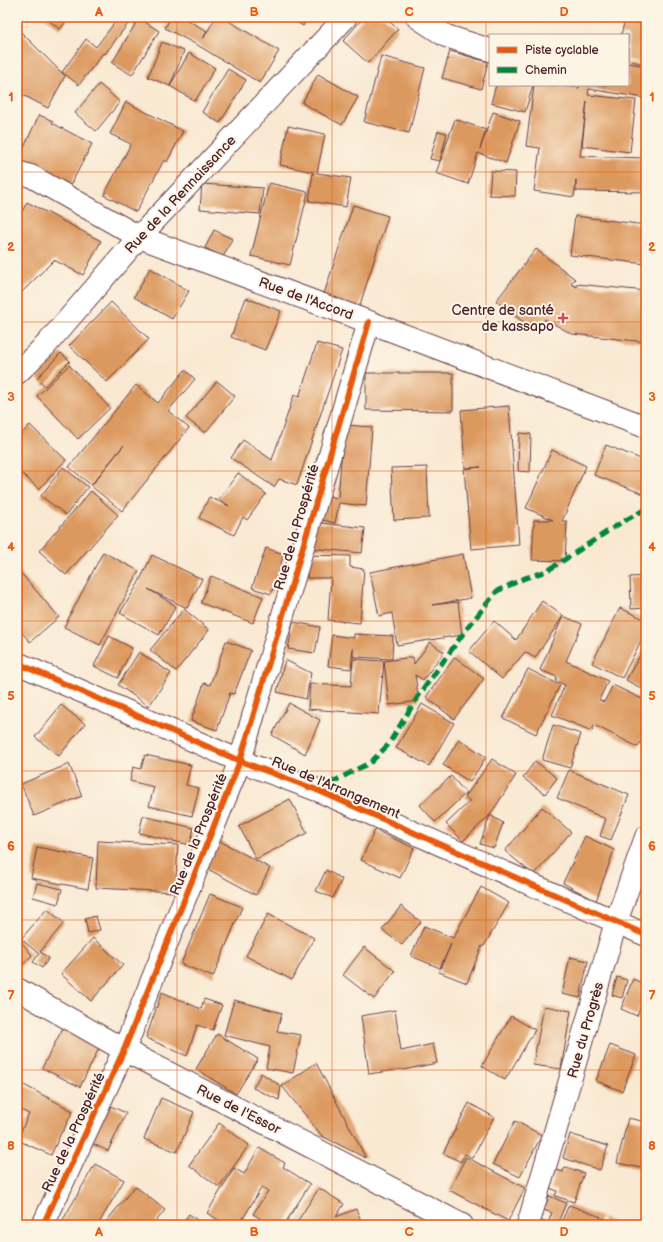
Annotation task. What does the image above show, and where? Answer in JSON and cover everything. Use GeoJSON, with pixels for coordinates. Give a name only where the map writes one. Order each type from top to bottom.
{"type":"FeatureCollection","features":[{"type":"Feature","properties":{"kind":"street","name":"Rue de la Rennaissance"},"geometry":{"type":"LineString","coordinates":[[17,373],[46,345],[139,237],[346,17]]}},
{"type":"Feature","properties":{"kind":"street"},"geometry":{"type":"LineString","coordinates":[[418,17],[446,36],[489,50]]}},
{"type":"Feature","properties":{"kind":"street","name":"Rue de l'Accord"},"geometry":{"type":"LineString","coordinates":[[17,172],[31,176],[139,237],[646,427]]}},
{"type":"Feature","properties":{"kind":"street","name":"Rue de la Prospérité"},"geometry":{"type":"LineString","coordinates":[[43,1225],[124,1050],[240,761],[369,322]]}},
{"type":"Feature","properties":{"kind":"street","name":"Rue de l'Arrangement"},"geometry":{"type":"LineString","coordinates":[[17,663],[240,761],[317,790],[646,935]]}},
{"type":"Feature","properties":{"kind":"street","name":"Rue du Progrès"},"geometry":{"type":"LineString","coordinates":[[528,1225],[616,922],[646,837]]}},
{"type":"Feature","properties":{"kind":"street","name":"Rue de l'Essor"},"geometry":{"type":"LineString","coordinates":[[17,989],[124,1050],[462,1225]]}},
{"type":"Feature","properties":{"kind":"building"},"geometry":{"type":"Polygon","coordinates":[[[44,17],[70,17],[60,29],[44,17]]]}},
{"type":"Feature","properties":{"kind":"building"},"geometry":{"type":"Polygon","coordinates":[[[119,17],[133,17],[79,85],[62,72],[86,39],[96,47],[119,17]]]}},
{"type":"Feature","properties":{"kind":"building"},"geometry":{"type":"Polygon","coordinates":[[[171,17],[182,17],[207,31],[203,39],[216,17],[222,17],[279,51],[260,83],[199,46],[165,28],[171,17]]]}},
{"type":"Feature","properties":{"kind":"building"},"geometry":{"type":"Polygon","coordinates":[[[289,17],[308,17],[303,26],[289,17]]]}},
{"type":"Feature","properties":{"kind":"building"},"geometry":{"type":"Polygon","coordinates":[[[364,17],[384,17],[398,29],[368,63],[343,41],[364,17]]]}},
{"type":"Feature","properties":{"kind":"building"},"geometry":{"type":"Polygon","coordinates":[[[139,18],[159,31],[132,75],[112,63],[139,18]]]}},
{"type":"Feature","properties":{"kind":"building"},"geometry":{"type":"Polygon","coordinates":[[[625,19],[646,24],[646,65],[629,60],[629,34],[621,34],[625,19]]]}},
{"type":"Feature","properties":{"kind":"building"},"geometry":{"type":"Polygon","coordinates":[[[17,28],[65,76],[48,108],[17,92],[17,28]]]}},
{"type":"Feature","properties":{"kind":"building"},"geometry":{"type":"Polygon","coordinates":[[[162,42],[184,51],[170,86],[148,77],[162,42]]]}},
{"type":"Feature","properties":{"kind":"building"},"geometry":{"type":"Polygon","coordinates":[[[450,51],[488,62],[481,89],[442,78],[450,51]]]}},
{"type":"Feature","properties":{"kind":"building"},"geometry":{"type":"Polygon","coordinates":[[[189,53],[215,68],[195,101],[170,86],[189,53]]]}},
{"type":"Feature","properties":{"kind":"building"},"geometry":{"type":"Polygon","coordinates":[[[381,56],[425,68],[409,133],[364,122],[381,56]]]}},
{"type":"Feature","properties":{"kind":"building"},"geometry":{"type":"Polygon","coordinates":[[[629,63],[646,66],[644,98],[589,89],[588,95],[636,100],[630,152],[582,146],[587,101],[580,156],[646,158],[646,192],[576,191],[576,180],[574,197],[534,191],[540,148],[526,146],[534,86],[566,86],[579,88],[580,86],[629,86],[629,63]]]}},
{"type":"Feature","properties":{"kind":"building"},"geometry":{"type":"Polygon","coordinates":[[[228,69],[246,80],[220,123],[202,112],[228,69]]]}},
{"type":"Feature","properties":{"kind":"building"},"geometry":{"type":"Polygon","coordinates":[[[318,74],[358,97],[342,125],[302,103],[318,74]]]}},
{"type":"Feature","properties":{"kind":"building"},"geometry":{"type":"Polygon","coordinates":[[[99,84],[120,102],[96,131],[75,113],[99,84]]]}},
{"type":"Feature","properties":{"kind":"building"},"geometry":{"type":"Polygon","coordinates":[[[496,86],[533,86],[525,112],[491,103],[496,86]]]}},
{"type":"Feature","properties":{"kind":"building"},"geometry":{"type":"Polygon","coordinates":[[[126,102],[183,131],[167,162],[164,160],[136,212],[104,195],[131,144],[110,134],[126,102]]]}},
{"type":"Feature","properties":{"kind":"building"},"geometry":{"type":"Polygon","coordinates":[[[493,112],[520,121],[506,163],[478,153],[468,184],[436,173],[455,119],[486,130],[480,149],[493,112]]]}},
{"type":"Feature","properties":{"kind":"building"},"geometry":{"type":"Polygon","coordinates":[[[39,115],[53,121],[52,123],[92,144],[70,186],[17,162],[39,115]]]}},
{"type":"Feature","properties":{"kind":"building"},"geometry":{"type":"Polygon","coordinates":[[[288,126],[325,134],[317,173],[351,178],[346,207],[309,201],[313,172],[280,165],[288,126]]]}},
{"type":"Feature","properties":{"kind":"building"},"geometry":{"type":"Polygon","coordinates":[[[438,131],[447,133],[440,161],[430,159],[438,131]]]}},
{"type":"Feature","properties":{"kind":"building"},"geometry":{"type":"Polygon","coordinates":[[[646,139],[646,154],[640,151],[646,139]]]}},
{"type":"Feature","properties":{"kind":"building"},"geometry":{"type":"Polygon","coordinates":[[[491,171],[516,172],[515,196],[489,195],[491,171]]]}},
{"type":"Feature","properties":{"kind":"building"},"geometry":{"type":"Polygon","coordinates":[[[269,183],[308,192],[290,265],[251,256],[269,183]]]}},
{"type":"Feature","properties":{"kind":"building"},"geometry":{"type":"Polygon","coordinates":[[[202,184],[263,188],[260,214],[200,209],[202,184]]]}},
{"type":"Feature","properties":{"kind":"building"},"geometry":{"type":"Polygon","coordinates":[[[27,202],[101,241],[83,275],[54,260],[17,297],[17,221],[27,202]]]}},
{"type":"Feature","properties":{"kind":"building"},"geometry":{"type":"Polygon","coordinates":[[[353,205],[388,216],[359,308],[323,297],[353,205]]]}},
{"type":"Feature","properties":{"kind":"building"},"geometry":{"type":"Polygon","coordinates":[[[575,216],[646,225],[646,264],[570,255],[575,216]]]}},
{"type":"Feature","properties":{"kind":"building"},"geometry":{"type":"Polygon","coordinates":[[[214,230],[232,239],[223,257],[205,248],[214,230]]]}},
{"type":"Feature","properties":{"kind":"building"},"geometry":{"type":"Polygon","coordinates":[[[536,249],[575,279],[571,284],[577,287],[577,284],[646,291],[646,342],[572,334],[545,319],[535,331],[496,301],[536,249]]]}},
{"type":"Feature","properties":{"kind":"building"},"geometry":{"type":"Polygon","coordinates":[[[150,268],[189,291],[172,319],[134,297],[150,268]]]}},
{"type":"Feature","properties":{"kind":"building"},"geometry":{"type":"Polygon","coordinates":[[[246,298],[281,311],[265,350],[231,337],[246,298]]]}},
{"type":"Feature","properties":{"kind":"building"},"geometry":{"type":"Polygon","coordinates":[[[111,302],[149,339],[107,382],[69,346],[111,302]]]}},
{"type":"Feature","properties":{"kind":"building"},"geometry":{"type":"Polygon","coordinates":[[[317,343],[342,350],[297,485],[279,479],[274,487],[231,458],[243,440],[272,460],[294,395],[299,397],[317,343]]]}},
{"type":"Feature","properties":{"kind":"building"},"geometry":{"type":"Polygon","coordinates":[[[61,353],[70,361],[45,386],[37,378],[61,353]]]}},
{"type":"Feature","properties":{"kind":"building"},"geometry":{"type":"Polygon","coordinates":[[[69,365],[110,408],[78,439],[37,396],[69,365]]]}},
{"type":"Feature","properties":{"kind":"building"},"geometry":{"type":"Polygon","coordinates":[[[185,370],[195,379],[168,411],[189,428],[122,511],[91,486],[124,445],[91,485],[69,467],[136,385],[158,403],[185,370]]]}},
{"type":"Feature","properties":{"kind":"building"},"geometry":{"type":"Polygon","coordinates":[[[366,373],[453,373],[453,411],[366,410],[366,373]]]}},
{"type":"Feature","properties":{"kind":"building"},"geometry":{"type":"Polygon","coordinates":[[[217,381],[235,396],[205,433],[186,418],[217,381]]]}},
{"type":"Feature","properties":{"kind":"building"},"geometry":{"type":"Polygon","coordinates":[[[509,406],[519,545],[471,549],[464,469],[481,467],[465,468],[461,410],[509,406]]]}},
{"type":"Feature","properties":{"kind":"building"},"geometry":{"type":"Polygon","coordinates":[[[30,425],[66,460],[39,489],[17,469],[17,438],[30,425]]]}},
{"type":"Feature","properties":{"kind":"building"},"geometry":{"type":"Polygon","coordinates":[[[344,425],[372,427],[366,506],[339,503],[335,523],[318,519],[323,495],[338,498],[344,425]]]}},
{"type":"Feature","properties":{"kind":"building"},"geometry":{"type":"Polygon","coordinates":[[[519,433],[531,434],[530,472],[518,471],[519,433]]]}},
{"type":"Feature","properties":{"kind":"building"},"geometry":{"type":"Polygon","coordinates":[[[606,445],[646,461],[646,495],[594,475],[606,445]]]}},
{"type":"Feature","properties":{"kind":"building"},"geometry":{"type":"Polygon","coordinates":[[[552,450],[586,466],[562,521],[567,521],[565,561],[532,560],[534,520],[553,520],[526,508],[552,450]]]}},
{"type":"Feature","properties":{"kind":"building"},"geometry":{"type":"Polygon","coordinates":[[[63,467],[88,487],[66,515],[41,496],[63,467]]]}},
{"type":"Feature","properties":{"kind":"building"},"geometry":{"type":"Polygon","coordinates":[[[427,467],[429,518],[394,520],[391,468],[427,467]]]}},
{"type":"Feature","properties":{"kind":"building"},"geometry":{"type":"Polygon","coordinates":[[[238,473],[266,494],[247,520],[243,517],[234,535],[199,518],[209,497],[229,506],[219,499],[238,473]]]}},
{"type":"Feature","properties":{"kind":"building"},"geometry":{"type":"Polygon","coordinates":[[[91,491],[118,515],[66,575],[39,551],[91,491]]]}},
{"type":"Feature","properties":{"kind":"building"},"geometry":{"type":"Polygon","coordinates":[[[313,522],[365,528],[362,553],[310,548],[313,522]]]}},
{"type":"Feature","properties":{"kind":"building"},"geometry":{"type":"Polygon","coordinates":[[[266,548],[284,554],[271,594],[252,588],[266,548]]]}},
{"type":"Feature","properties":{"kind":"building"},"geometry":{"type":"Polygon","coordinates":[[[103,552],[139,571],[100,645],[64,627],[103,552]]]}},
{"type":"Feature","properties":{"kind":"building"},"geometry":{"type":"Polygon","coordinates":[[[463,554],[471,598],[432,605],[458,602],[462,635],[397,645],[392,613],[379,616],[370,572],[463,554]]]}},
{"type":"Feature","properties":{"kind":"building"},"geometry":{"type":"Polygon","coordinates":[[[152,555],[202,579],[187,608],[148,589],[176,606],[159,635],[120,613],[138,584],[152,555]]]}},
{"type":"Feature","properties":{"kind":"building"},"geometry":{"type":"Polygon","coordinates":[[[308,555],[350,556],[350,567],[364,569],[360,623],[328,620],[331,578],[307,578],[308,555]]]}},
{"type":"Feature","properties":{"kind":"building"},"geometry":{"type":"Polygon","coordinates":[[[19,571],[59,617],[30,642],[17,627],[17,573],[19,571]]]}},
{"type":"Feature","properties":{"kind":"building"},"geometry":{"type":"Polygon","coordinates":[[[211,576],[263,597],[253,623],[201,603],[211,576]]]}},
{"type":"Feature","properties":{"kind":"building"},"geometry":{"type":"Polygon","coordinates":[[[646,576],[646,608],[631,609],[630,577],[646,576]]]}},
{"type":"Feature","properties":{"kind":"building"},"geometry":{"type":"Polygon","coordinates":[[[542,601],[563,616],[535,658],[525,652],[502,679],[469,651],[494,621],[516,640],[542,601]]]}},
{"type":"Feature","properties":{"kind":"building"},"geometry":{"type":"Polygon","coordinates":[[[620,608],[646,620],[646,631],[622,678],[592,663],[620,608]]]}},
{"type":"Feature","properties":{"kind":"building"},"geometry":{"type":"Polygon","coordinates":[[[184,609],[209,630],[176,671],[150,650],[184,609]]]}},
{"type":"Feature","properties":{"kind":"building"},"geometry":{"type":"Polygon","coordinates":[[[563,616],[582,624],[566,661],[608,681],[599,700],[604,702],[613,685],[646,701],[646,732],[638,747],[594,725],[592,731],[552,715],[565,685],[556,681],[557,677],[540,670],[563,616]]]}},
{"type":"Feature","properties":{"kind":"building"},"geometry":{"type":"Polygon","coordinates":[[[293,622],[320,627],[315,653],[288,649],[293,622]]]}},
{"type":"Feature","properties":{"kind":"building"},"geometry":{"type":"Polygon","coordinates":[[[354,634],[393,636],[392,659],[353,657],[353,648],[351,669],[328,666],[332,635],[354,638],[354,634]]]}},
{"type":"Feature","properties":{"kind":"building"},"geometry":{"type":"Polygon","coordinates":[[[109,636],[132,648],[118,678],[94,666],[109,636]]]}},
{"type":"Feature","properties":{"kind":"building"},"geometry":{"type":"Polygon","coordinates":[[[226,641],[251,650],[234,694],[230,693],[217,730],[191,721],[204,683],[210,685],[226,641]]]}},
{"type":"Feature","properties":{"kind":"building"},"geometry":{"type":"Polygon","coordinates":[[[430,642],[444,652],[423,680],[415,675],[419,701],[389,705],[384,661],[413,657],[414,664],[430,642]]]}},
{"type":"Feature","properties":{"kind":"building"},"geometry":{"type":"Polygon","coordinates":[[[643,650],[646,652],[646,691],[626,680],[643,650]]]}},
{"type":"Feature","properties":{"kind":"building"},"geometry":{"type":"Polygon","coordinates":[[[139,652],[171,673],[149,706],[118,685],[139,652]]]}},
{"type":"Feature","properties":{"kind":"building"},"geometry":{"type":"Polygon","coordinates":[[[455,657],[484,679],[454,719],[426,697],[455,657]]]}},
{"type":"Feature","properties":{"kind":"building"},"geometry":{"type":"Polygon","coordinates":[[[353,659],[384,661],[379,714],[308,709],[310,684],[351,686],[353,659]]]}},
{"type":"Feature","properties":{"kind":"building"},"geometry":{"type":"Polygon","coordinates":[[[285,660],[311,673],[306,699],[277,692],[285,660]]]}},
{"type":"Feature","properties":{"kind":"building"},"geometry":{"type":"Polygon","coordinates":[[[528,669],[560,685],[536,734],[503,718],[528,669]]]}},
{"type":"Feature","properties":{"kind":"building"},"geometry":{"type":"Polygon","coordinates":[[[289,703],[320,720],[305,754],[272,735],[289,703]]]}},
{"type":"Feature","properties":{"kind":"building"},"geometry":{"type":"Polygon","coordinates":[[[422,704],[454,723],[429,766],[396,748],[422,704]]]}},
{"type":"Feature","properties":{"kind":"building"},"geometry":{"type":"Polygon","coordinates":[[[61,705],[85,724],[59,756],[35,737],[61,705]]]}},
{"type":"Feature","properties":{"kind":"building"},"geometry":{"type":"Polygon","coordinates":[[[553,725],[581,734],[570,768],[542,760],[553,725]]]}},
{"type":"Feature","properties":{"kind":"building"},"geometry":{"type":"Polygon","coordinates":[[[459,739],[486,757],[470,782],[443,765],[459,739]]]}},
{"type":"Feature","properties":{"kind":"building"},"geometry":{"type":"Polygon","coordinates":[[[145,755],[191,765],[186,785],[199,788],[192,816],[149,806],[154,787],[130,781],[133,767],[141,769],[145,755]]]}},
{"type":"Feature","properties":{"kind":"building"},"geometry":{"type":"Polygon","coordinates":[[[492,759],[516,775],[490,815],[463,841],[446,824],[470,801],[465,797],[492,759]]]}},
{"type":"Feature","properties":{"kind":"building"},"geometry":{"type":"Polygon","coordinates":[[[535,761],[557,778],[545,794],[523,778],[535,761]]]}},
{"type":"Feature","properties":{"kind":"building"},"geometry":{"type":"Polygon","coordinates":[[[69,764],[82,796],[34,816],[21,784],[69,764]]]}},
{"type":"Feature","properties":{"kind":"building"},"geometry":{"type":"Polygon","coordinates":[[[569,770],[629,795],[611,840],[600,836],[606,819],[557,798],[569,770]]]}},
{"type":"Feature","properties":{"kind":"building"},"geometry":{"type":"Polygon","coordinates":[[[451,776],[466,793],[435,822],[420,805],[451,776]]]}},
{"type":"Feature","properties":{"kind":"building"},"geometry":{"type":"Polygon","coordinates":[[[290,799],[307,833],[256,859],[239,826],[290,799]]]}},
{"type":"Feature","properties":{"kind":"building"},"geometry":{"type":"Polygon","coordinates":[[[542,807],[571,832],[534,875],[505,851],[542,807]]]}},
{"type":"Feature","properties":{"kind":"building"},"geometry":{"type":"Polygon","coordinates":[[[490,815],[503,823],[494,848],[480,844],[490,815]]]}},
{"type":"Feature","properties":{"kind":"building"},"geometry":{"type":"Polygon","coordinates":[[[143,816],[194,828],[190,845],[139,833],[143,816]]]}},
{"type":"Feature","properties":{"kind":"building"},"geometry":{"type":"Polygon","coordinates":[[[375,830],[414,848],[400,878],[361,860],[375,830]]]}},
{"type":"Feature","properties":{"kind":"building"},"geometry":{"type":"Polygon","coordinates":[[[585,836],[614,850],[596,901],[563,883],[585,836]]]}},
{"type":"Feature","properties":{"kind":"building"},"geometry":{"type":"Polygon","coordinates":[[[98,841],[178,845],[175,892],[96,888],[98,841]]]}},
{"type":"Feature","properties":{"kind":"building"},"geometry":{"type":"Polygon","coordinates":[[[220,841],[270,868],[256,895],[206,868],[220,841]]]}},
{"type":"Feature","properties":{"kind":"building"},"geometry":{"type":"Polygon","coordinates":[[[37,847],[93,858],[88,889],[31,878],[37,847]]]}},
{"type":"Feature","properties":{"kind":"building"},"geometry":{"type":"Polygon","coordinates":[[[646,861],[646,889],[637,886],[646,861]]]}},
{"type":"Feature","properties":{"kind":"building"},"geometry":{"type":"Polygon","coordinates":[[[326,870],[342,879],[333,898],[316,891],[326,870]]]}},
{"type":"Feature","properties":{"kind":"building"},"geometry":{"type":"Polygon","coordinates":[[[37,883],[62,889],[58,904],[33,897],[37,883]]]}},
{"type":"Feature","properties":{"kind":"building"},"geometry":{"type":"Polygon","coordinates":[[[481,887],[509,903],[484,946],[482,946],[467,983],[439,972],[451,944],[440,968],[411,956],[424,926],[453,938],[481,887]]]}},
{"type":"Feature","properties":{"kind":"building"},"geometry":{"type":"Polygon","coordinates":[[[210,894],[242,907],[213,977],[181,964],[210,894]]]}},
{"type":"Feature","properties":{"kind":"building"},"geometry":{"type":"Polygon","coordinates":[[[401,906],[421,922],[402,945],[382,930],[401,906]]]}},
{"type":"Feature","properties":{"kind":"building"},"geometry":{"type":"Polygon","coordinates":[[[47,909],[64,923],[40,952],[49,958],[42,968],[33,962],[39,954],[21,939],[47,909]]]}},
{"type":"Feature","properties":{"kind":"building"},"geometry":{"type":"Polygon","coordinates":[[[268,914],[314,938],[292,980],[246,956],[268,914]]]}},
{"type":"Feature","properties":{"kind":"building"},"geometry":{"type":"Polygon","coordinates":[[[96,916],[100,930],[88,933],[85,919],[96,916]]]}},
{"type":"Feature","properties":{"kind":"building"},"geometry":{"type":"Polygon","coordinates":[[[17,937],[32,955],[17,971],[17,937]]]}},
{"type":"Feature","properties":{"kind":"building"},"geometry":{"type":"Polygon","coordinates":[[[93,938],[123,965],[91,1001],[61,974],[93,938]]]}},
{"type":"Feature","properties":{"kind":"building"},"geometry":{"type":"Polygon","coordinates":[[[364,947],[395,971],[374,999],[343,975],[364,947]]]}},
{"type":"Feature","properties":{"kind":"building"},"geometry":{"type":"Polygon","coordinates":[[[570,957],[588,961],[580,998],[562,994],[570,957]]]}},
{"type":"Feature","properties":{"kind":"building"},"geometry":{"type":"Polygon","coordinates":[[[617,977],[627,980],[622,998],[612,995],[617,977]]]}},
{"type":"Feature","properties":{"kind":"building"},"geometry":{"type":"Polygon","coordinates":[[[633,979],[646,985],[646,993],[637,1016],[621,1009],[633,979]]]}},
{"type":"Feature","properties":{"kind":"building"},"geometry":{"type":"Polygon","coordinates":[[[162,992],[201,1009],[204,999],[222,1005],[213,1030],[197,1025],[187,1056],[146,1038],[162,992]]]}},
{"type":"Feature","properties":{"kind":"building"},"geometry":{"type":"Polygon","coordinates":[[[234,1000],[282,1013],[277,1031],[301,1035],[293,1073],[266,1068],[270,1047],[224,1035],[234,1000]]]}},
{"type":"Feature","properties":{"kind":"building"},"geometry":{"type":"Polygon","coordinates":[[[544,1006],[571,1011],[561,1069],[533,1065],[544,1006]]]}},
{"type":"Feature","properties":{"kind":"building"},"geometry":{"type":"Polygon","coordinates":[[[395,1010],[401,1051],[433,1044],[437,1063],[403,1070],[369,1074],[361,1016],[395,1010]]]}},
{"type":"Feature","properties":{"kind":"building"},"geometry":{"type":"Polygon","coordinates":[[[511,1016],[535,1030],[505,1080],[482,1066],[511,1016]]]}},
{"type":"Feature","properties":{"kind":"building"},"geometry":{"type":"Polygon","coordinates":[[[65,1024],[102,1042],[80,1087],[42,1068],[65,1024]]]}},
{"type":"Feature","properties":{"kind":"building"},"geometry":{"type":"Polygon","coordinates":[[[217,1034],[258,1059],[236,1094],[196,1069],[217,1034]]]}},
{"type":"Feature","properties":{"kind":"building"},"geometry":{"type":"Polygon","coordinates":[[[610,1045],[636,1055],[622,1091],[596,1081],[610,1045]]]}},
{"type":"Feature","properties":{"kind":"building"},"geometry":{"type":"Polygon","coordinates":[[[316,1063],[366,1158],[322,1136],[282,1086],[316,1063]]]}},
{"type":"Feature","properties":{"kind":"building"},"geometry":{"type":"Polygon","coordinates":[[[261,1073],[281,1086],[279,1100],[253,1088],[261,1073]]]}},
{"type":"Feature","properties":{"kind":"building"},"geometry":{"type":"Polygon","coordinates":[[[22,1084],[73,1111],[51,1155],[17,1140],[29,1114],[17,1108],[17,1093],[22,1084]]]}},
{"type":"Feature","properties":{"kind":"building"},"geometry":{"type":"Polygon","coordinates":[[[161,1098],[194,1112],[177,1152],[144,1139],[161,1098]]]}},
{"type":"Feature","properties":{"kind":"building"},"geometry":{"type":"Polygon","coordinates":[[[469,1103],[494,1117],[472,1158],[465,1154],[461,1162],[443,1153],[469,1103]]]}},
{"type":"Feature","properties":{"kind":"building"},"geometry":{"type":"Polygon","coordinates":[[[106,1104],[126,1113],[108,1151],[89,1142],[106,1104]]]}},
{"type":"Feature","properties":{"kind":"building"},"geometry":{"type":"Polygon","coordinates":[[[628,1118],[646,1122],[646,1169],[617,1163],[628,1118]]]}},
{"type":"Feature","properties":{"kind":"building"},"geometry":{"type":"Polygon","coordinates":[[[515,1121],[542,1135],[520,1177],[493,1164],[515,1121]]]}},
{"type":"Feature","properties":{"kind":"building"},"geometry":{"type":"Polygon","coordinates":[[[219,1123],[249,1145],[219,1187],[189,1165],[219,1123]]]}},
{"type":"Feature","properties":{"kind":"building"},"geometry":{"type":"Polygon","coordinates":[[[570,1134],[608,1146],[600,1170],[563,1158],[570,1134]]]}},
{"type":"Feature","properties":{"kind":"building"},"geometry":{"type":"Polygon","coordinates":[[[259,1148],[285,1163],[283,1167],[310,1184],[284,1225],[271,1225],[253,1214],[268,1191],[262,1187],[239,1225],[227,1225],[207,1213],[234,1168],[244,1174],[259,1148]]]}},
{"type":"Feature","properties":{"kind":"building"},"geometry":{"type":"Polygon","coordinates":[[[466,1157],[525,1188],[508,1221],[449,1190],[466,1157]]]}},
{"type":"Feature","properties":{"kind":"building"},"geometry":{"type":"Polygon","coordinates":[[[95,1164],[124,1180],[98,1225],[60,1225],[95,1164]]]}},
{"type":"Feature","properties":{"kind":"building"},"geometry":{"type":"Polygon","coordinates":[[[565,1167],[584,1173],[574,1202],[555,1196],[557,1191],[550,1188],[556,1170],[563,1172],[565,1167]]]}},
{"type":"Feature","properties":{"kind":"building"},"geometry":{"type":"Polygon","coordinates":[[[135,1186],[165,1210],[153,1225],[107,1225],[105,1223],[135,1186]]]}},
{"type":"Feature","properties":{"kind":"building"},"geometry":{"type":"Polygon","coordinates":[[[319,1188],[344,1204],[336,1217],[356,1209],[363,1225],[295,1225],[319,1188]]]}},
{"type":"Feature","properties":{"kind":"building"},"geometry":{"type":"Polygon","coordinates":[[[549,1196],[566,1203],[557,1225],[537,1225],[539,1220],[548,1223],[552,1213],[544,1210],[549,1196]]]}},
{"type":"Feature","properties":{"kind":"building"},"geometry":{"type":"Polygon","coordinates":[[[569,1205],[601,1217],[598,1225],[560,1225],[569,1205]]]}},
{"type":"Feature","properties":{"kind":"building"},"geometry":{"type":"Polygon","coordinates":[[[189,1214],[204,1225],[181,1225],[189,1214]]]}},
{"type":"Feature","properties":{"kind":"building"},"geometry":{"type":"Polygon","coordinates":[[[603,1218],[620,1225],[601,1225],[603,1218]]]}},
{"type":"Feature","properties":{"kind":"marked path"},"geometry":{"type":"LineString","coordinates":[[317,790],[371,762],[388,745],[417,698],[465,631],[497,591],[525,578],[547,571],[622,522],[646,509]]}},
{"type":"Feature","properties":{"kind":"cycle path"},"geometry":{"type":"LineString","coordinates":[[43,1225],[124,1050],[240,761],[369,322]]}},
{"type":"Feature","properties":{"kind":"cycle path"},"geometry":{"type":"LineString","coordinates":[[17,663],[240,761],[317,790],[646,935]]}},
{"type":"Feature","properties":{"kind":"place","name":"Centre de santé de kassapo"},"geometry":{"type":"Point","coordinates":[563,318]}}]}
